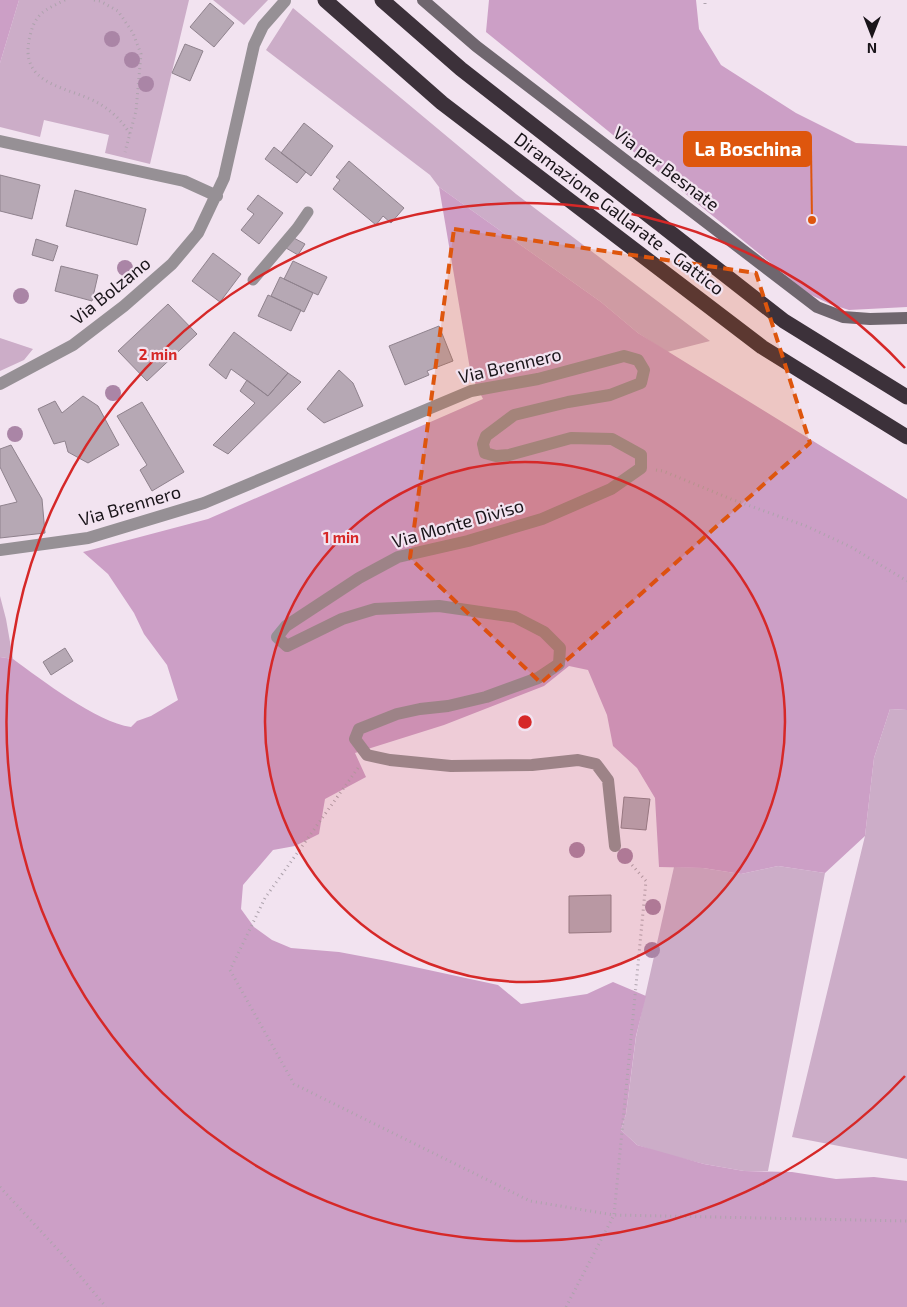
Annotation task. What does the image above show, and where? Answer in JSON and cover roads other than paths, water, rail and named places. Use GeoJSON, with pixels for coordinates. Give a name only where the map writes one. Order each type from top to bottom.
{"type":"FeatureCollection","features":[{"type":"Feature","properties":{"kind":"highway","name":"Diramazione Gallarate - Gattico"},"geometry":{"type":"LineString","coordinates":[[325,0],[442,103],[762,347],[907,437]]}},
{"type":"Feature","properties":{"kind":"highway","name":"Diramazione Gallarate - Gattico"},"geometry":{"type":"LineString","coordinates":[[382,0],[461,69],[784,321],[907,397]]}},
{"type":"Feature","properties":{"kind":"street","name":"Via Bolzano"},"geometry":{"type":"LineString","coordinates":[[0,384],[73,345],[124,306],[172,264],[193,240],[217,196],[224,178],[254,45],[263,26],[285,0]]}},
{"type":"Feature","properties":{"kind":"street","name":"Via per Besnate"},"geometry":{"type":"LineString","coordinates":[[423,0],[476,46],[817,307],[843,317],[870,319],[907,318]]}},
{"type":"Feature","properties":{"kind":"street"},"geometry":{"type":"LineString","coordinates":[[0,141],[184,181],[217,196]]}},
{"type":"Feature","properties":{"kind":"street","name":"Via Brennero"},"geometry":{"type":"LineString","coordinates":[[0,550],[88,538],[204,503],[471,391],[538,379],[624,356],[638,360],[644,370],[641,383],[610,394],[514,415],[486,436],[483,444],[485,453],[496,456],[509,455],[571,438],[612,439],[641,455],[641,468]]}},
{"type":"Feature","properties":{"kind":"street","name":"Via Monte Diviso"},"geometry":{"type":"LineString","coordinates":[[615,846],[608,780],[596,764],[578,760],[532,765],[452,766],[390,760],[367,755],[355,739],[359,729],[397,714],[420,708],[448,706],[486,697],[538,678],[559,664],[560,648],[544,632],[516,617],[439,606],[375,608],[342,619],[287,646],[277,637],[286,626],[359,578],[398,557],[468,541],[542,519],[610,489],[641,468]]}},
{"type":"Feature","properties":{"kind":"lane"},"geometry":{"type":"LineString","coordinates":[[253,280],[297,228],[308,212]]}},
{"type":"Feature","properties":{"kind":"place","name":"La Boschina"},"geometry":{"type":"Point","coordinates":[812,220]}}]}
